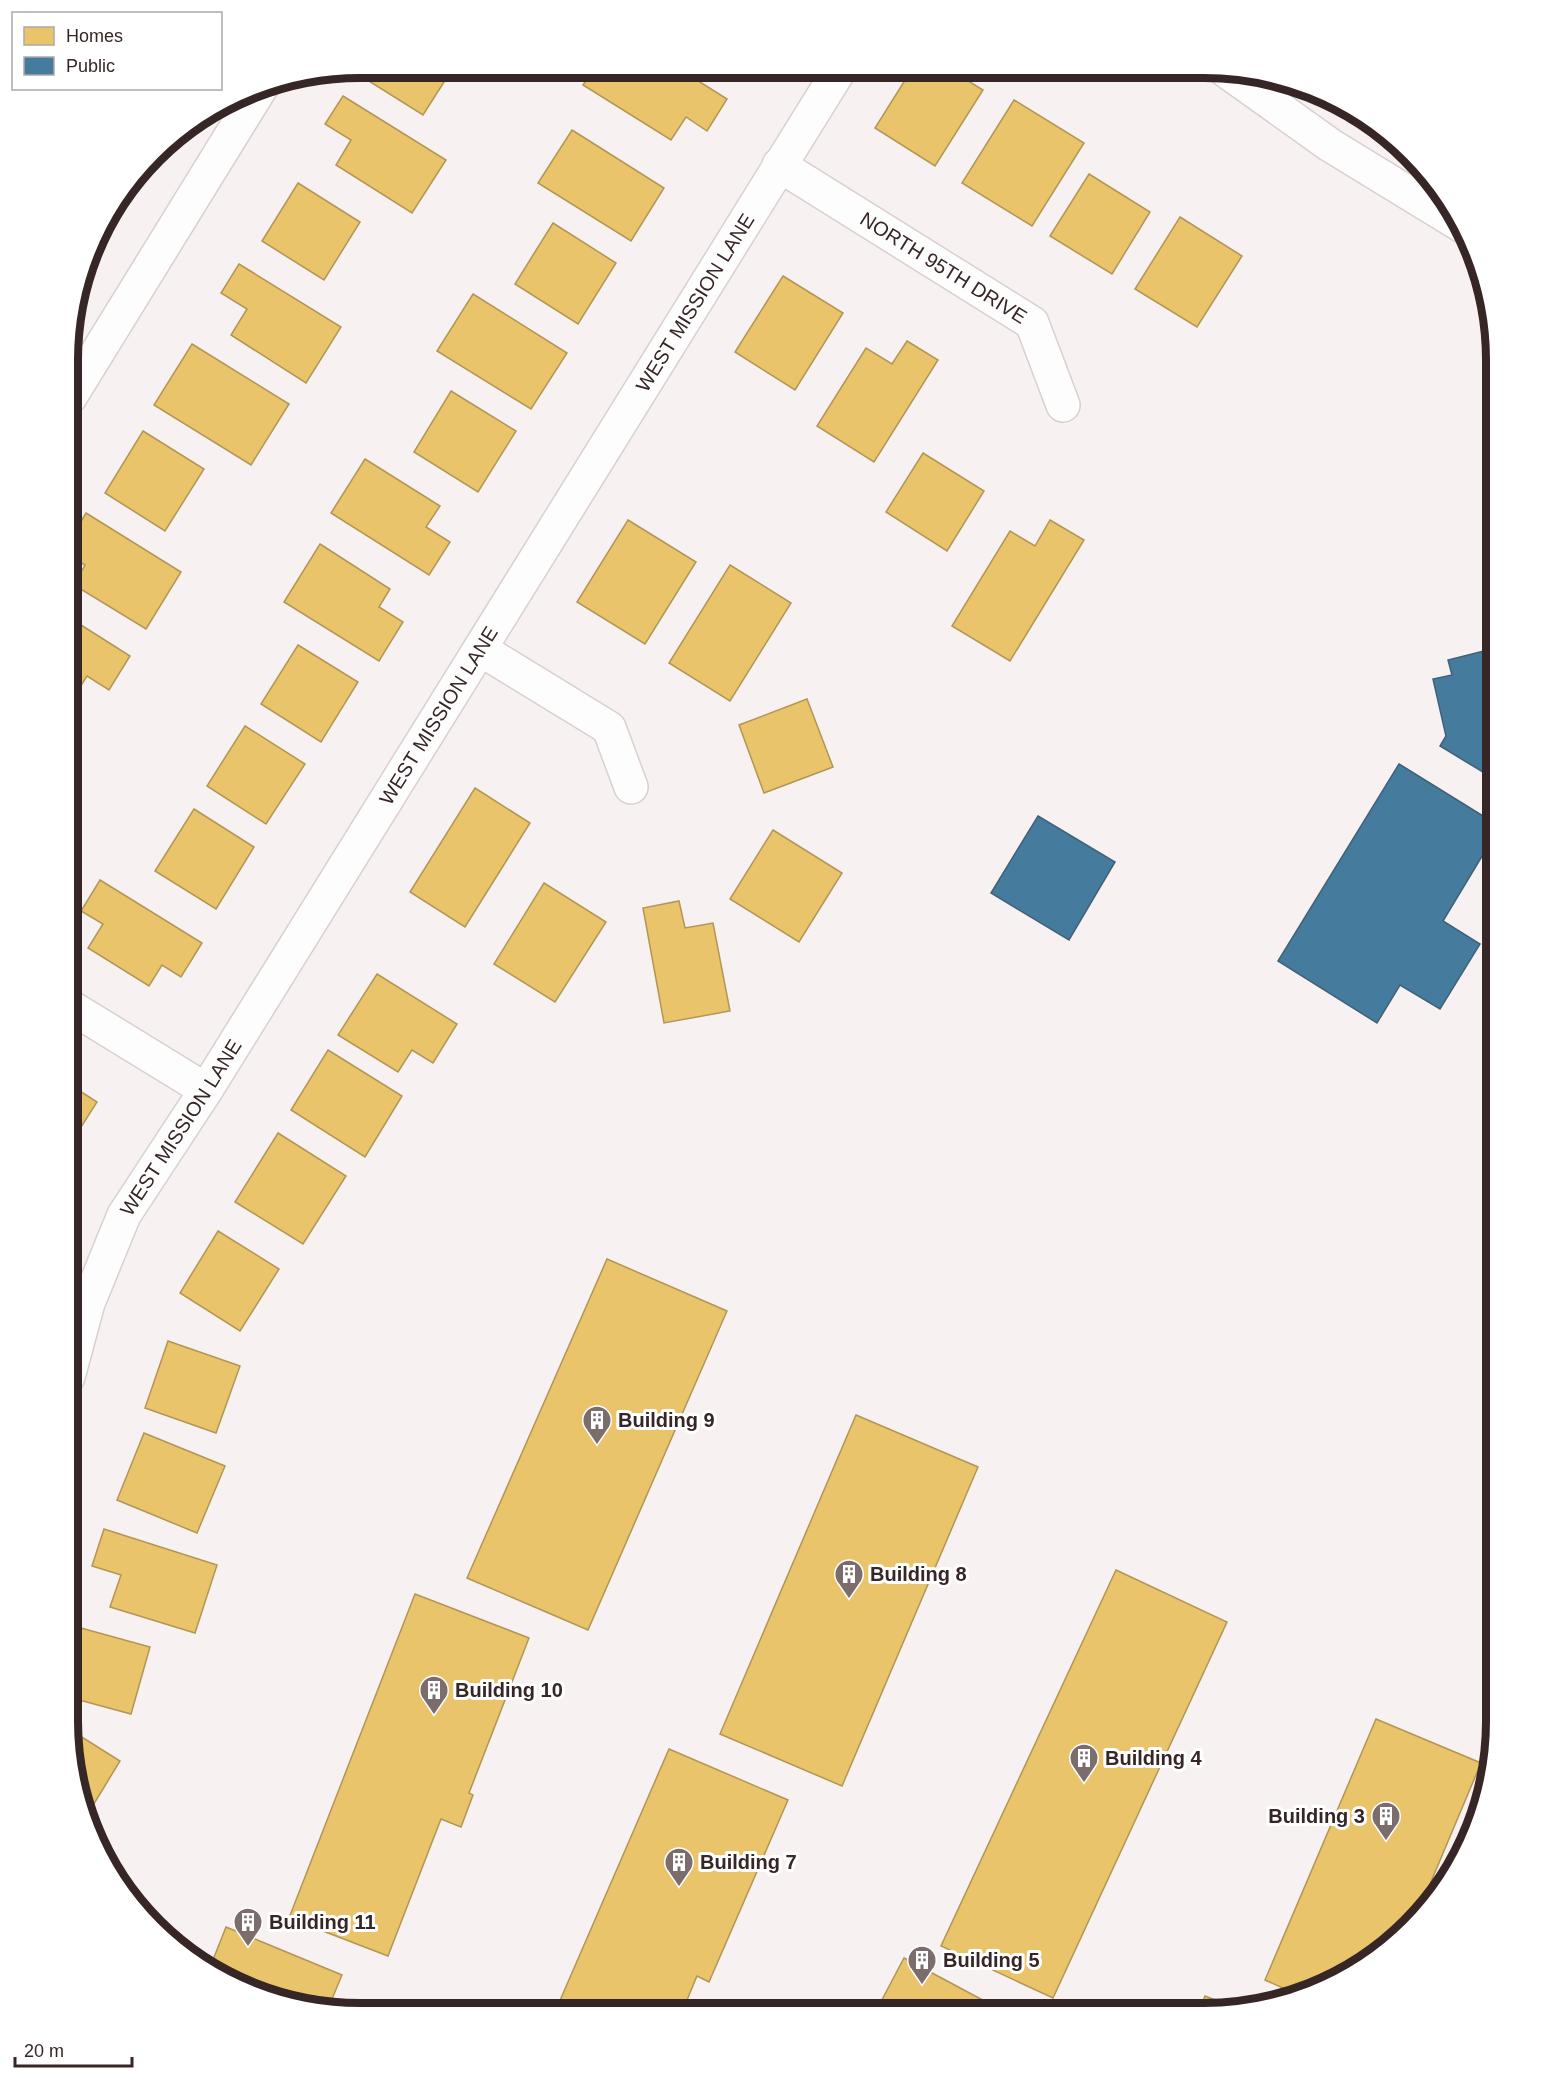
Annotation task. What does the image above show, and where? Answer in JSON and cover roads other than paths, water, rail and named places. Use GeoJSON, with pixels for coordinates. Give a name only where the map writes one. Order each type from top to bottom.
{"type":"FeatureCollection","features":[{"type":"Feature","properties":{"kind":"street","name":"WEST MISSION LANE"},"geometry":{"type":"LineString","coordinates":[[78,1340],[88,1303],[124,1215],[206,1090],[834,78]]}},
{"type":"Feature","properties":{"kind":"street"},"geometry":{"type":"LineString","coordinates":[[1239,80],[1330,145],[1446,216]]}},
{"type":"Feature","properties":{"kind":"street"},"geometry":{"type":"LineString","coordinates":[[78,384],[254,98]]}},
{"type":"Feature","properties":{"kind":"street","name":"NORTH 95TH DRIVE"},"geometry":{"type":"LineString","coordinates":[[779,165],[1032,323],[1063,405]]}},
{"type":"Feature","properties":{"kind":"street"},"geometry":{"type":"LineString","coordinates":[[480,649],[609,728],[631,787]]}},
{"type":"Feature","properties":{"kind":"street"},"geometry":{"type":"LineString","coordinates":[[78,1012],[206,1090]]}},
{"type":"Feature","properties":{"kind":"place","name":"Building 9"},"geometry":{"type":"Point","coordinates":[597,1446]}},
{"type":"Feature","properties":{"kind":"place","name":"Building 8"},"geometry":{"type":"Point","coordinates":[849,1600]}},
{"type":"Feature","properties":{"kind":"place","name":"Building 10"},"geometry":{"type":"Point","coordinates":[434,1716]}},
{"type":"Feature","properties":{"kind":"place","name":"Building 4"},"geometry":{"type":"Point","coordinates":[1084,1784]}},
{"type":"Feature","properties":{"kind":"place","name":"Building 3"},"geometry":{"type":"Point","coordinates":[1386,1842]}},
{"type":"Feature","properties":{"kind":"place","name":"Building 7"},"geometry":{"type":"Point","coordinates":[679,1888]}},
{"type":"Feature","properties":{"kind":"place","name":"Building 11"},"geometry":{"type":"Point","coordinates":[248,1948]}},
{"type":"Feature","properties":{"kind":"place","name":"Building 5"},"geometry":{"type":"Point","coordinates":[922,1986]}}]}
